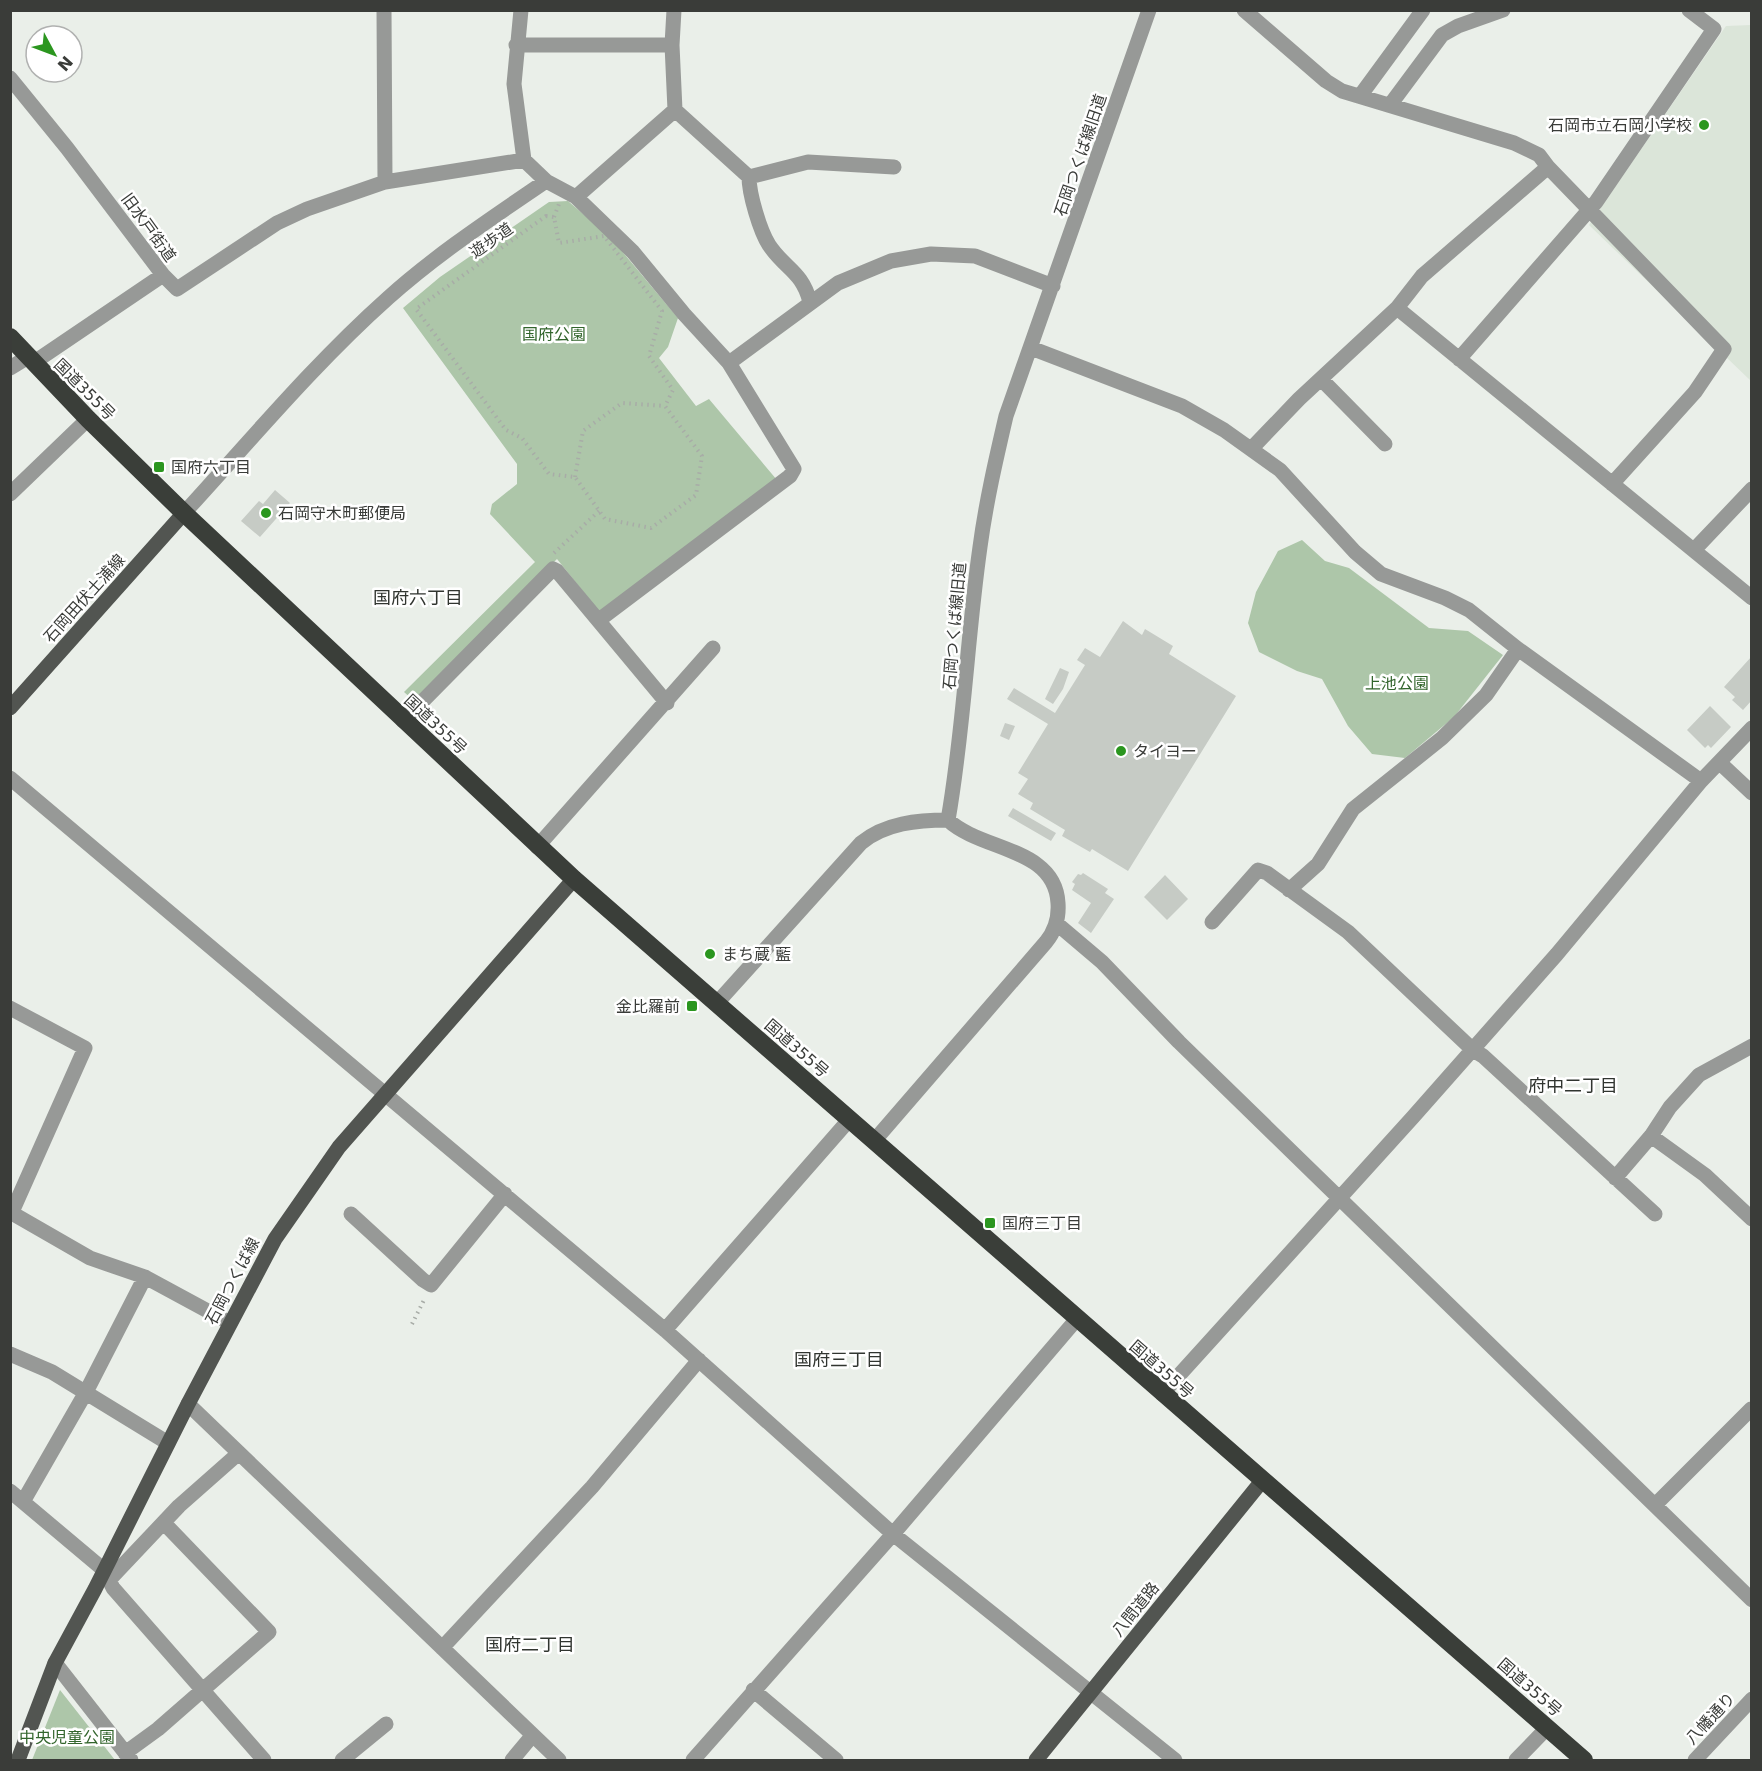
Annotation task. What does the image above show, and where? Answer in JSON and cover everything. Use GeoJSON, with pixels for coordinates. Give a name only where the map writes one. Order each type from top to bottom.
{"type":"FeatureCollection","features":[{"type":"Feature","properties":{"kind":"highway","name":"国道355号"},"geometry":{"type":"LineString","coordinates":[[10,337],[88,419],[184,513],[537,847],[1076,1320],[1584,1761]]}},
{"type":"Feature","properties":{"kind":"main road","name":"石岡田伏土浦線"},"geometry":{"type":"LineString","coordinates":[[10,708],[184,513]]}},
{"type":"Feature","properties":{"kind":"main road","name":"石岡つくば線"},"geometry":{"type":"LineString","coordinates":[[18,1761],[55,1663],[107,1575],[168,1443],[275,1239],[339,1147],[573,879]]}},
{"type":"Feature","properties":{"kind":"main road","name":"八間道路"},"geometry":{"type":"LineString","coordinates":[[1036,1761],[1262,1481]]}},
{"type":"Feature","properties":{"kind":"street"},"geometry":{"type":"LineString","coordinates":[[384,10],[385,182]]}},
{"type":"Feature","properties":{"kind":"street"},"geometry":{"type":"LineString","coordinates":[[521,10],[514,84],[524,160],[546,181],[576,197],[633,252],[684,315],[729,363],[793,464],[793,473],[599,620]]}},
{"type":"Feature","properties":{"kind":"street"},"geometry":{"type":"LineString","coordinates":[[674,10],[672,45],[675,110],[749,177],[749,189],[768,244],[805,284],[810,302]]}},
{"type":"Feature","properties":{"kind":"street","name":"石岡つくば線旧道"},"geometry":{"type":"LineString","coordinates":[[948,820],[960,753],[980,548],[990,484],[1006,416],[1149,10]]}},
{"type":"Feature","properties":{"kind":"street"},"geometry":{"type":"LineString","coordinates":[[1244,10],[1326,81],[1342,91],[1514,143],[1539,155],[1587,210],[1724,350],[1695,392],[1612,484]]}},
{"type":"Feature","properties":{"kind":"street"},"geometry":{"type":"LineString","coordinates":[[1360,96],[1424,10]]}},
{"type":"Feature","properties":{"kind":"street"},"geometry":{"type":"LineString","coordinates":[[1390,105],[1442,35],[1458,26],[1503,10]]}},
{"type":"Feature","properties":{"kind":"street"},"geometry":{"type":"LineString","coordinates":[[1459,359],[1596,202],[1714,29],[1689,10]]}},
{"type":"Feature","properties":{"kind":"street"},"geometry":{"type":"LineString","coordinates":[[516,45],[672,45]]}},
{"type":"Feature","properties":{"kind":"street","name":"旧水戸街道"},"geometry":{"type":"LineString","coordinates":[[10,78],[163,275],[31,360],[10,368]]}},
{"type":"Feature","properties":{"kind":"street"},"geometry":{"type":"LineString","coordinates":[[576,197],[675,110]]}},
{"type":"Feature","properties":{"kind":"street"},"geometry":{"type":"LineString","coordinates":[[163,275],[177,289],[277,223],[307,209],[385,182],[524,160]]}},
{"type":"Feature","properties":{"kind":"street"},"geometry":{"type":"LineString","coordinates":[[749,177],[808,162],[894,166]]}},
{"type":"Feature","properties":{"kind":"street"},"geometry":{"type":"LineString","coordinates":[[1252,448],[1320,378],[1397,308],[1422,276],[1548,167]]}},
{"type":"Feature","properties":{"kind":"street"},"geometry":{"type":"LineString","coordinates":[[184,513],[286,397],[390,296],[439,255],[546,181]]}},
{"type":"Feature","properties":{"kind":"street"},"geometry":{"type":"LineString","coordinates":[[729,363],[838,283],[891,261],[931,254],[975,256],[1053,286]]}},
{"type":"Feature","properties":{"kind":"street"},"geometry":{"type":"LineString","coordinates":[[1397,308],[1752,598]]}},
{"type":"Feature","properties":{"kind":"street"},"geometry":{"type":"LineString","coordinates":[[1031,348],[1205,417],[1252,448],[1280,470],[1355,552],[1381,574],[1445,598],[1469,610],[1518,649],[1701,781]]}},
{"type":"Feature","properties":{"kind":"street"},"geometry":{"type":"LineString","coordinates":[[1320,378],[1385,444]]}},
{"type":"Feature","properties":{"kind":"street"},"geometry":{"type":"LineString","coordinates":[[10,494],[88,419]]}},
{"type":"Feature","properties":{"kind":"street"},"geometry":{"type":"LineString","coordinates":[[1694,550],[1752,489]]}},
{"type":"Feature","properties":{"kind":"street"},"geometry":{"type":"LineString","coordinates":[[403,721],[553,569],[599,620],[667,703]]}},
{"type":"Feature","properties":{"kind":"street"},"geometry":{"type":"LineString","coordinates":[[537,847],[667,703],[713,648]]}},
{"type":"Feature","properties":{"kind":"street"},"geometry":{"type":"LineString","coordinates":[[1289,890],[1318,864],[1353,809],[1442,738],[1486,694],[1518,649]]}},
{"type":"Feature","properties":{"kind":"street"},"geometry":{"type":"LineString","coordinates":[[1162,1394],[1473,1050],[1701,781],[1752,728]]}},
{"type":"Feature","properties":{"kind":"street"},"geometry":{"type":"LineString","coordinates":[[1720,763],[1752,793]]}},
{"type":"Feature","properties":{"kind":"street"},"geometry":{"type":"LineString","coordinates":[[10,778],[665,1330],[893,1534],[1175,1761]]}},
{"type":"Feature","properties":{"kind":"street"},"geometry":{"type":"LineString","coordinates":[[716,1004],[861,843],[874,832],[920,820],[948,820],[957,829],[1014,852],[1044,871],[1056,888],[1058,910],[1056,923],[1046,942],[874,1141]]}},
{"type":"Feature","properties":{"kind":"street"},"geometry":{"type":"LineString","coordinates":[[1212,922],[1258,870],[1267,873],[1348,932],[1473,1050],[1483,1056],[1655,1214]]}},
{"type":"Feature","properties":{"kind":"street"},"geometry":{"type":"LineString","coordinates":[[1056,923],[1102,962],[1171,1034],[1338,1198],[1752,1600]]}},
{"type":"Feature","properties":{"kind":"street"},"geometry":{"type":"LineString","coordinates":[[10,1008],[86,1048],[11,1212],[90,1258],[145,1277],[230,1323]]}},
{"type":"Feature","properties":{"kind":"street"},"geometry":{"type":"LineString","coordinates":[[1615,1178],[1651,1136],[1670,1107],[1699,1075],[1752,1046]]}},
{"type":"Feature","properties":{"kind":"street"},"geometry":{"type":"LineString","coordinates":[[665,1330],[849,1120]]}},
{"type":"Feature","properties":{"kind":"street"},"geometry":{"type":"LineString","coordinates":[[1651,1136],[1705,1175],[1752,1219]]}},
{"type":"Feature","properties":{"kind":"street"},"geometry":{"type":"LineString","coordinates":[[351,1214],[431,1285],[505,1194]]}},
{"type":"Feature","properties":{"kind":"street"},"geometry":{"type":"LineString","coordinates":[[145,1277],[86,1392],[17,1496],[107,1575],[113,1588],[264,1761]]}},
{"type":"Feature","properties":{"kind":"street"},"geometry":{"type":"LineString","coordinates":[[693,1761],[753,1690],[893,1534],[1076,1320]]}},
{"type":"Feature","properties":{"kind":"street"},"geometry":{"type":"LineString","coordinates":[[10,1354],[52,1372],[168,1443]]}},
{"type":"Feature","properties":{"kind":"street"},"geometry":{"type":"LineString","coordinates":[[442,1647],[545,1540],[699,1360]]}},
{"type":"Feature","properties":{"kind":"street"},"geometry":{"type":"LineString","coordinates":[[188,1404],[559,1761]]}},
{"type":"Feature","properties":{"kind":"street"},"geometry":{"type":"LineString","coordinates":[[1654,1505],[1751,1408]]}},
{"type":"Feature","properties":{"kind":"street"},"geometry":{"type":"LineString","coordinates":[[107,1575],[239,1453]]}},
{"type":"Feature","properties":{"kind":"street"},"geometry":{"type":"LineString","coordinates":[[55,1663],[128,1757],[269,1632],[164,1523]]}},
{"type":"Feature","properties":{"kind":"street"},"geometry":{"type":"LineString","coordinates":[[753,1690],[836,1761]]}},
{"type":"Feature","properties":{"kind":"street","name":"八幡通り"},"geometry":{"type":"LineString","coordinates":[[1695,1761],[1752,1699]]}},
{"type":"Feature","properties":{"kind":"street"},"geometry":{"type":"LineString","coordinates":[[342,1761],[386,1724]]}},
{"type":"Feature","properties":{"kind":"street"},"geometry":{"type":"LineString","coordinates":[[1516,1761],[1546,1728]]}},
{"type":"Feature","properties":{"kind":"street"},"geometry":{"type":"LineString","coordinates":[[512,1761],[532,1736]]}},
{"type":"Feature","properties":{"kind":"path","name":"遊歩道"},"geometry":{"type":"LineString","coordinates":[[416,309],[546,216],[554,217],[559,243],[604,236],[662,311],[649,356],[673,390],[665,406]]}},
{"type":"Feature","properties":{"kind":"path"},"geometry":{"type":"LineString","coordinates":[[411,305],[506,430],[522,438],[549,474],[575,477]]}},
{"type":"Feature","properties":{"kind":"path"},"geometry":{"type":"LineString","coordinates":[[621,403],[665,406],[702,456],[696,495],[651,528],[605,519],[575,477],[583,432],[621,403]]}},
{"type":"Feature","properties":{"kind":"path"},"geometry":{"type":"LineString","coordinates":[[412,1324],[431,1285]]}},
{"type":"Feature","properties":{"kind":"shaded area","name":"石岡市立石岡小学校"},"geometry":{"type":"Polygon","coordinates":[[[1751,25],[1751,381],[1589,225],[1726,26],[1751,25]]]}},
{"type":"Feature","properties":{"kind":"green space","name":"国府公園"},"geometry":{"type":"Polygon","coordinates":[[[568,201],[610,237],[678,318],[668,347],[659,358],[696,406],[709,399],[777,480],[606,611],[598,610],[557,559],[414,701],[404,692],[535,562],[490,514],[492,504],[517,484],[517,464],[403,308],[440,277],[549,202],[568,201]]]}},
{"type":"Feature","properties":{"kind":"green space","name":"上池公園"},"geometry":{"type":"Polygon","coordinates":[[[1302,540],[1325,561],[1349,568],[1429,628],[1468,631],[1503,655],[1454,717],[1405,758],[1372,754],[1348,726],[1322,679],[1297,671],[1259,652],[1248,623],[1256,592],[1278,551],[1302,540]]]}},
{"type":"Feature","properties":{"kind":"green space","name":"中央児童公園"},"geometry":{"type":"Polygon","coordinates":[[[60,1690],[115,1760],[32,1760],[60,1690]]]}},
{"type":"Feature","properties":{"kind":"building"},"geometry":{"type":"Polygon","coordinates":[[[275,490],[290,503],[260,537],[241,521],[259,501],[263,504],[275,490]]]}},
{"type":"Feature","properties":{"kind":"building"},"geometry":{"type":"Polygon","coordinates":[[[1123,621],[1142,635],[1145,629],[1173,646],[1169,654],[1236,696],[1128,871],[1092,849],[1090,852],[1062,836],[1065,830],[1030,809],[1033,803],[1018,794],[1028,779],[1018,773],[1048,724],[1007,699],[1014,688],[1055,713],[1085,665],[1077,660],[1085,648],[1100,657],[1123,621]]]}},
{"type":"Feature","properties":{"kind":"building"},"geometry":{"type":"Polygon","coordinates":[[[1752,656],[1752,700],[1743,710],[1732,700],[1735,697],[1724,687],[1752,656]]]}},
{"type":"Feature","properties":{"kind":"building"},"geometry":{"type":"Polygon","coordinates":[[[1060,668],[1069,672],[1063,689],[1053,704],[1045,699],[1060,668]]]}},
{"type":"Feature","properties":{"kind":"building"},"geometry":{"type":"Polygon","coordinates":[[[1710,706],[1731,727],[1711,748],[1708,745],[1705,748],[1687,730],[1710,706]]]}},
{"type":"Feature","properties":{"kind":"building"},"geometry":{"type":"Polygon","coordinates":[[[1005,723],[1015,726],[1009,740],[1000,736],[1005,723]]]}},
{"type":"Feature","properties":{"kind":"building"},"geometry":{"type":"Polygon","coordinates":[[[1013,808],[1056,833],[1051,841],[1008,816],[1013,808]]]}},
{"type":"Feature","properties":{"kind":"building"},"geometry":{"type":"Polygon","coordinates":[[[1083,873],[1108,889],[1105,893],[1114,899],[1091,933],[1078,923],[1091,903],[1072,890],[1075,884],[1072,882],[1078,874],[1083,873]]]}},
{"type":"Feature","properties":{"kind":"building"},"geometry":{"type":"Polygon","coordinates":[[[1165,875],[1188,899],[1167,920],[1144,897],[1165,875]]]}},
{"type":"Feature","properties":{"kind":"place","name":"石岡市立石岡小学校"},"geometry":{"type":"Point","coordinates":[1704,125]}},
{"type":"Feature","properties":{"kind":"place","name":"国府六丁目"},"geometry":{"type":"Point","coordinates":[159,467]}},
{"type":"Feature","properties":{"kind":"place","name":"石岡守木町郵便局"},"geometry":{"type":"Point","coordinates":[266,513]}},
{"type":"Feature","properties":{"kind":"place","name":"タイヨー"},"geometry":{"type":"Point","coordinates":[1121,751]}},
{"type":"Feature","properties":{"kind":"place","name":"まち蔵 藍"},"geometry":{"type":"Point","coordinates":[710,954]}},
{"type":"Feature","properties":{"kind":"place","name":"金比羅前"},"geometry":{"type":"Point","coordinates":[692,1006]}},
{"type":"Feature","properties":{"kind":"place","name":"国府三丁目"},"geometry":{"type":"Point","coordinates":[990,1223]}},
{"type":"Feature","properties":{"kind":"district","name":"国府六丁目"},"geometry":{"type":"Point","coordinates":[418,598]}},
{"type":"Feature","properties":{"kind":"district","name":"府中二丁目"},"geometry":{"type":"Point","coordinates":[1573,1086]}},
{"type":"Feature","properties":{"kind":"district","name":"国府三丁目"},"geometry":{"type":"Point","coordinates":[839,1360]}},
{"type":"Feature","properties":{"kind":"district","name":"国府二丁目"},"geometry":{"type":"Point","coordinates":[530,1645]}}]}
